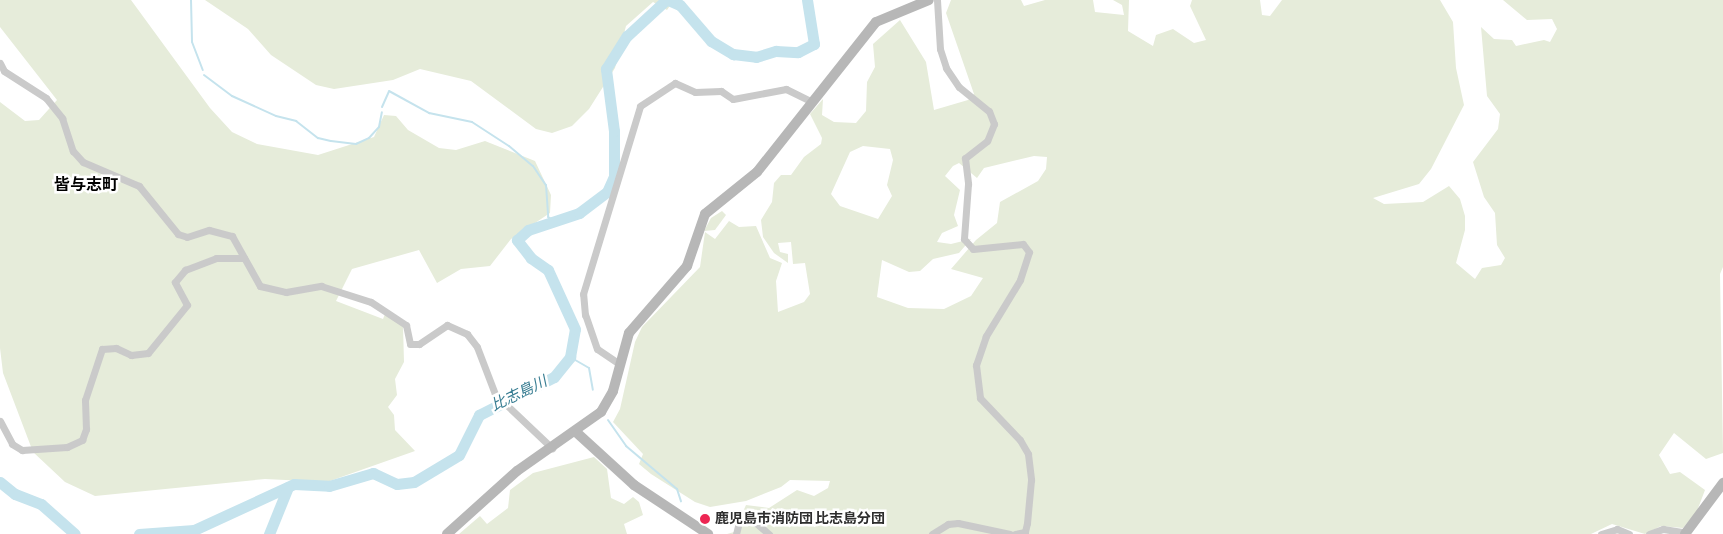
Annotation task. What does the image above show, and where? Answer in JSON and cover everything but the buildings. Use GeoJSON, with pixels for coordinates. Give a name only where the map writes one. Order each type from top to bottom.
{"type":"FeatureCollection","features":[{"type":"Feature","properties":{"kind":"street"},"geometry":{"type":"LineString","coordinates":[[447,534],[501,484],[576,432],[606,406],[616,381],[618,363],[638,319],[687,266],[705,214],[757,172],[811,101],[876,22],[929,0]]}},
{"type":"Feature","properties":{"kind":"street"},"geometry":{"type":"LineString","coordinates":[[937,0],[940,49],[946,68],[959,87],[989,111],[994,124],[987,141],[965,158],[968,184],[964,239],[973,249],[1023,244],[1029,252],[1020,280],[986,336],[976,366],[980,398],[1020,440],[1028,454],[1030,509],[1025,532],[1015,534]]}},
{"type":"Feature","properties":{"kind":"street"},"geometry":{"type":"LineString","coordinates":[[0,63],[4,71],[46,98],[62,118],[72,151],[83,162],[139,186],[178,234],[187,236],[209,230],[228,234],[238,241],[252,276],[263,287],[286,292],[321,286],[371,302],[406,325],[410,344],[419,344],[447,326],[467,334],[478,347],[495,394],[552,448]]}},
{"type":"Feature","properties":{"kind":"street"},"geometry":{"type":"LineString","coordinates":[[618,363],[597,349],[583,294],[640,106],[675,83],[695,92],[718,90],[733,99],[786,89],[811,101]]}},
{"type":"Feature","properties":{"kind":"street"},"geometry":{"type":"LineString","coordinates":[[0,421],[12,444],[22,450],[67,447],[82,440],[86,429],[85,400],[102,349],[116,348],[130,355],[148,353],[187,305],[175,282],[185,270],[216,258],[244,258]]}},
{"type":"Feature","properties":{"kind":"street"},"geometry":{"type":"LineString","coordinates":[[576,432],[634,485],[708,534]]}},
{"type":"Feature","properties":{"kind":"street"},"geometry":{"type":"LineString","coordinates":[[1649,534],[1664,528],[1686,533],[1723,483]]}},
{"type":"Feature","properties":{"kind":"street"},"geometry":{"type":"LineString","coordinates":[[736,534],[739,522],[748,516],[769,534]]}},
{"type":"Feature","properties":{"kind":"street"},"geometry":{"type":"LineString","coordinates":[[932,534],[948,524],[958,523],[1010,534]]}},
{"type":"Feature","properties":{"kind":"street"},"geometry":{"type":"LineString","coordinates":[[1601,534],[1609,529],[1629,534]]}},
{"type":"Feature","properties":{"kind":"green space"},"geometry":{"type":"Polygon","coordinates":[[[0,0],[131,0],[210,108],[232,132],[257,144],[318,155],[374,137],[384,115],[396,116],[408,130],[439,148],[456,150],[485,141],[535,161],[551,195],[550,213],[511,239],[490,266],[461,269],[437,283],[419,250],[352,269],[336,301],[383,319],[385,314],[403,326],[404,362],[395,379],[397,395],[388,407],[394,415],[395,430],[415,451],[327,482],[265,479],[95,496],[65,482],[33,452],[3,373],[0,348],[0,102],[25,121],[39,120],[57,100],[0,27],[0,0]]]}},
{"type":"Feature","properties":{"kind":"green space"},"geometry":{"type":"Polygon","coordinates":[[[205,0],[674,0],[667,10],[653,2],[626,26],[615,68],[589,109],[572,126],[552,133],[536,129],[471,81],[420,69],[393,80],[334,89],[316,85],[271,55],[248,29],[205,0]]]}},
{"type":"Feature","properties":{"kind":"green space"},"geometry":{"type":"Polygon","coordinates":[[[951,0],[1021,0],[1024,6],[1045,0],[1093,0],[1095,12],[1124,15],[1122,5],[1113,0],[1129,0],[1128,31],[1153,46],[1156,35],[1173,29],[1194,43],[1206,40],[1190,6],[1192,0],[1260,0],[1262,15],[1270,16],[1282,0],[1440,0],[1453,22],[1456,68],[1464,105],[1431,169],[1419,184],[1373,198],[1384,204],[1423,202],[1449,186],[1460,199],[1465,216],[1465,230],[1456,263],[1475,279],[1482,268],[1501,265],[1505,258],[1497,245],[1495,213],[1484,197],[1473,162],[1498,129],[1500,114],[1487,96],[1481,27],[1494,39],[1512,40],[1516,46],[1544,40],[1550,42],[1557,29],[1552,19],[1527,20],[1503,0],[1723,0],[1723,267],[1720,274],[1723,453],[1706,459],[1674,433],[1659,455],[1670,474],[1680,472],[1705,490],[1697,511],[1683,528],[1661,526],[1645,534],[1612,524],[1591,534],[727,534],[734,532],[746,505],[769,508],[797,490],[814,496],[828,488],[830,481],[790,480],[781,487],[746,501],[710,507],[695,502],[651,474],[639,464],[643,454],[613,422],[620,409],[635,342],[642,327],[700,267],[705,232],[715,239],[729,221],[739,227],[756,226],[770,258],[782,263],[776,281],[778,312],[804,302],[810,294],[805,263],[793,264],[791,242],[778,243],[780,252],[788,254],[788,263],[774,253],[763,237],[761,220],[772,202],[774,183],[781,175],[791,175],[804,157],[821,144],[822,138],[810,114],[823,99],[822,115],[834,122],[856,123],[866,111],[867,82],[875,67],[873,44],[900,20],[926,62],[934,110],[968,100],[974,94],[946,13],[951,0]],[[863,146],[850,152],[831,194],[840,206],[878,219],[892,196],[887,185],[893,160],[890,149],[863,146]],[[1034,156],[984,168],[977,178],[959,163],[953,166],[945,176],[960,190],[954,215],[958,226],[942,233],[937,242],[951,244],[971,239],[959,253],[933,259],[920,271],[909,272],[882,260],[877,297],[908,308],[944,309],[971,296],[983,278],[951,269],[976,240],[997,223],[1000,202],[1038,181],[1046,169],[1047,157],[1034,156]]]}},
{"type":"Feature","properties":{"kind":"green space"},"geometry":{"type":"Polygon","coordinates":[[[722,211],[726,215],[715,230],[704,231],[711,218],[722,211]]]}},
{"type":"Feature","properties":{"kind":"green space"},"geometry":{"type":"Polygon","coordinates":[[[594,457],[607,469],[611,498],[624,504],[633,497],[639,502],[643,515],[624,524],[627,534],[459,534],[480,516],[487,524],[508,508],[510,490],[533,473],[594,457]]]}},
{"type":"Feature","properties":{"kind":"waterway"},"geometry":{"type":"LineString","coordinates":[[191,0],[192,42],[203,70]]}},
{"type":"Feature","properties":{"kind":"waterway","name":"比志島川"},"geometry":{"type":"LineString","coordinates":[[139,534],[194,530],[294,484],[329,486],[373,473],[397,484],[414,482],[459,455],[479,415],[554,377],[570,357],[575,329],[548,270],[531,258],[517,240],[528,230],[579,213],[607,192],[614,176],[614,131],[606,69],[627,36],[666,0]]}},
{"type":"Feature","properties":{"kind":"waterway","name":"比志島川"},"geometry":{"type":"LineString","coordinates":[[668,0],[680,5],[711,41],[733,54],[756,57],[776,51],[798,52],[814,44],[807,0]]}},
{"type":"Feature","properties":{"kind":"waterway"},"geometry":{"type":"LineString","coordinates":[[204,75],[232,96],[276,116],[296,121],[318,138],[331,141],[356,144],[369,138],[379,127],[382,112]]}},
{"type":"Feature","properties":{"kind":"waterway"},"geometry":{"type":"LineString","coordinates":[[382,107],[389,91],[429,113],[472,122],[509,146],[533,166],[546,185],[548,217],[555,221]]}},
{"type":"Feature","properties":{"kind":"waterway"},"geometry":{"type":"LineString","coordinates":[[570,357],[589,368],[593,390]]}},
{"type":"Feature","properties":{"kind":"waterway"},"geometry":{"type":"LineString","coordinates":[[608,420],[626,446],[677,489],[681,501]]}},
{"type":"Feature","properties":{"kind":"waterway","name":"比志島川"},"geometry":{"type":"LineString","coordinates":[[0,482],[15,494],[41,504],[75,534]]}},
{"type":"Feature","properties":{"kind":"waterway"},"geometry":{"type":"LineString","coordinates":[[269,534],[288,487]]}},
{"type":"Feature","properties":{"kind":"place","name":"鹿児島市消防団 比志島分団"},"geometry":{"type":"Point","coordinates":[705,519]}},
{"type":"Feature","properties":{"kind":"district","name":"皆与志町"},"geometry":{"type":"Point","coordinates":[86,185]}}]}
